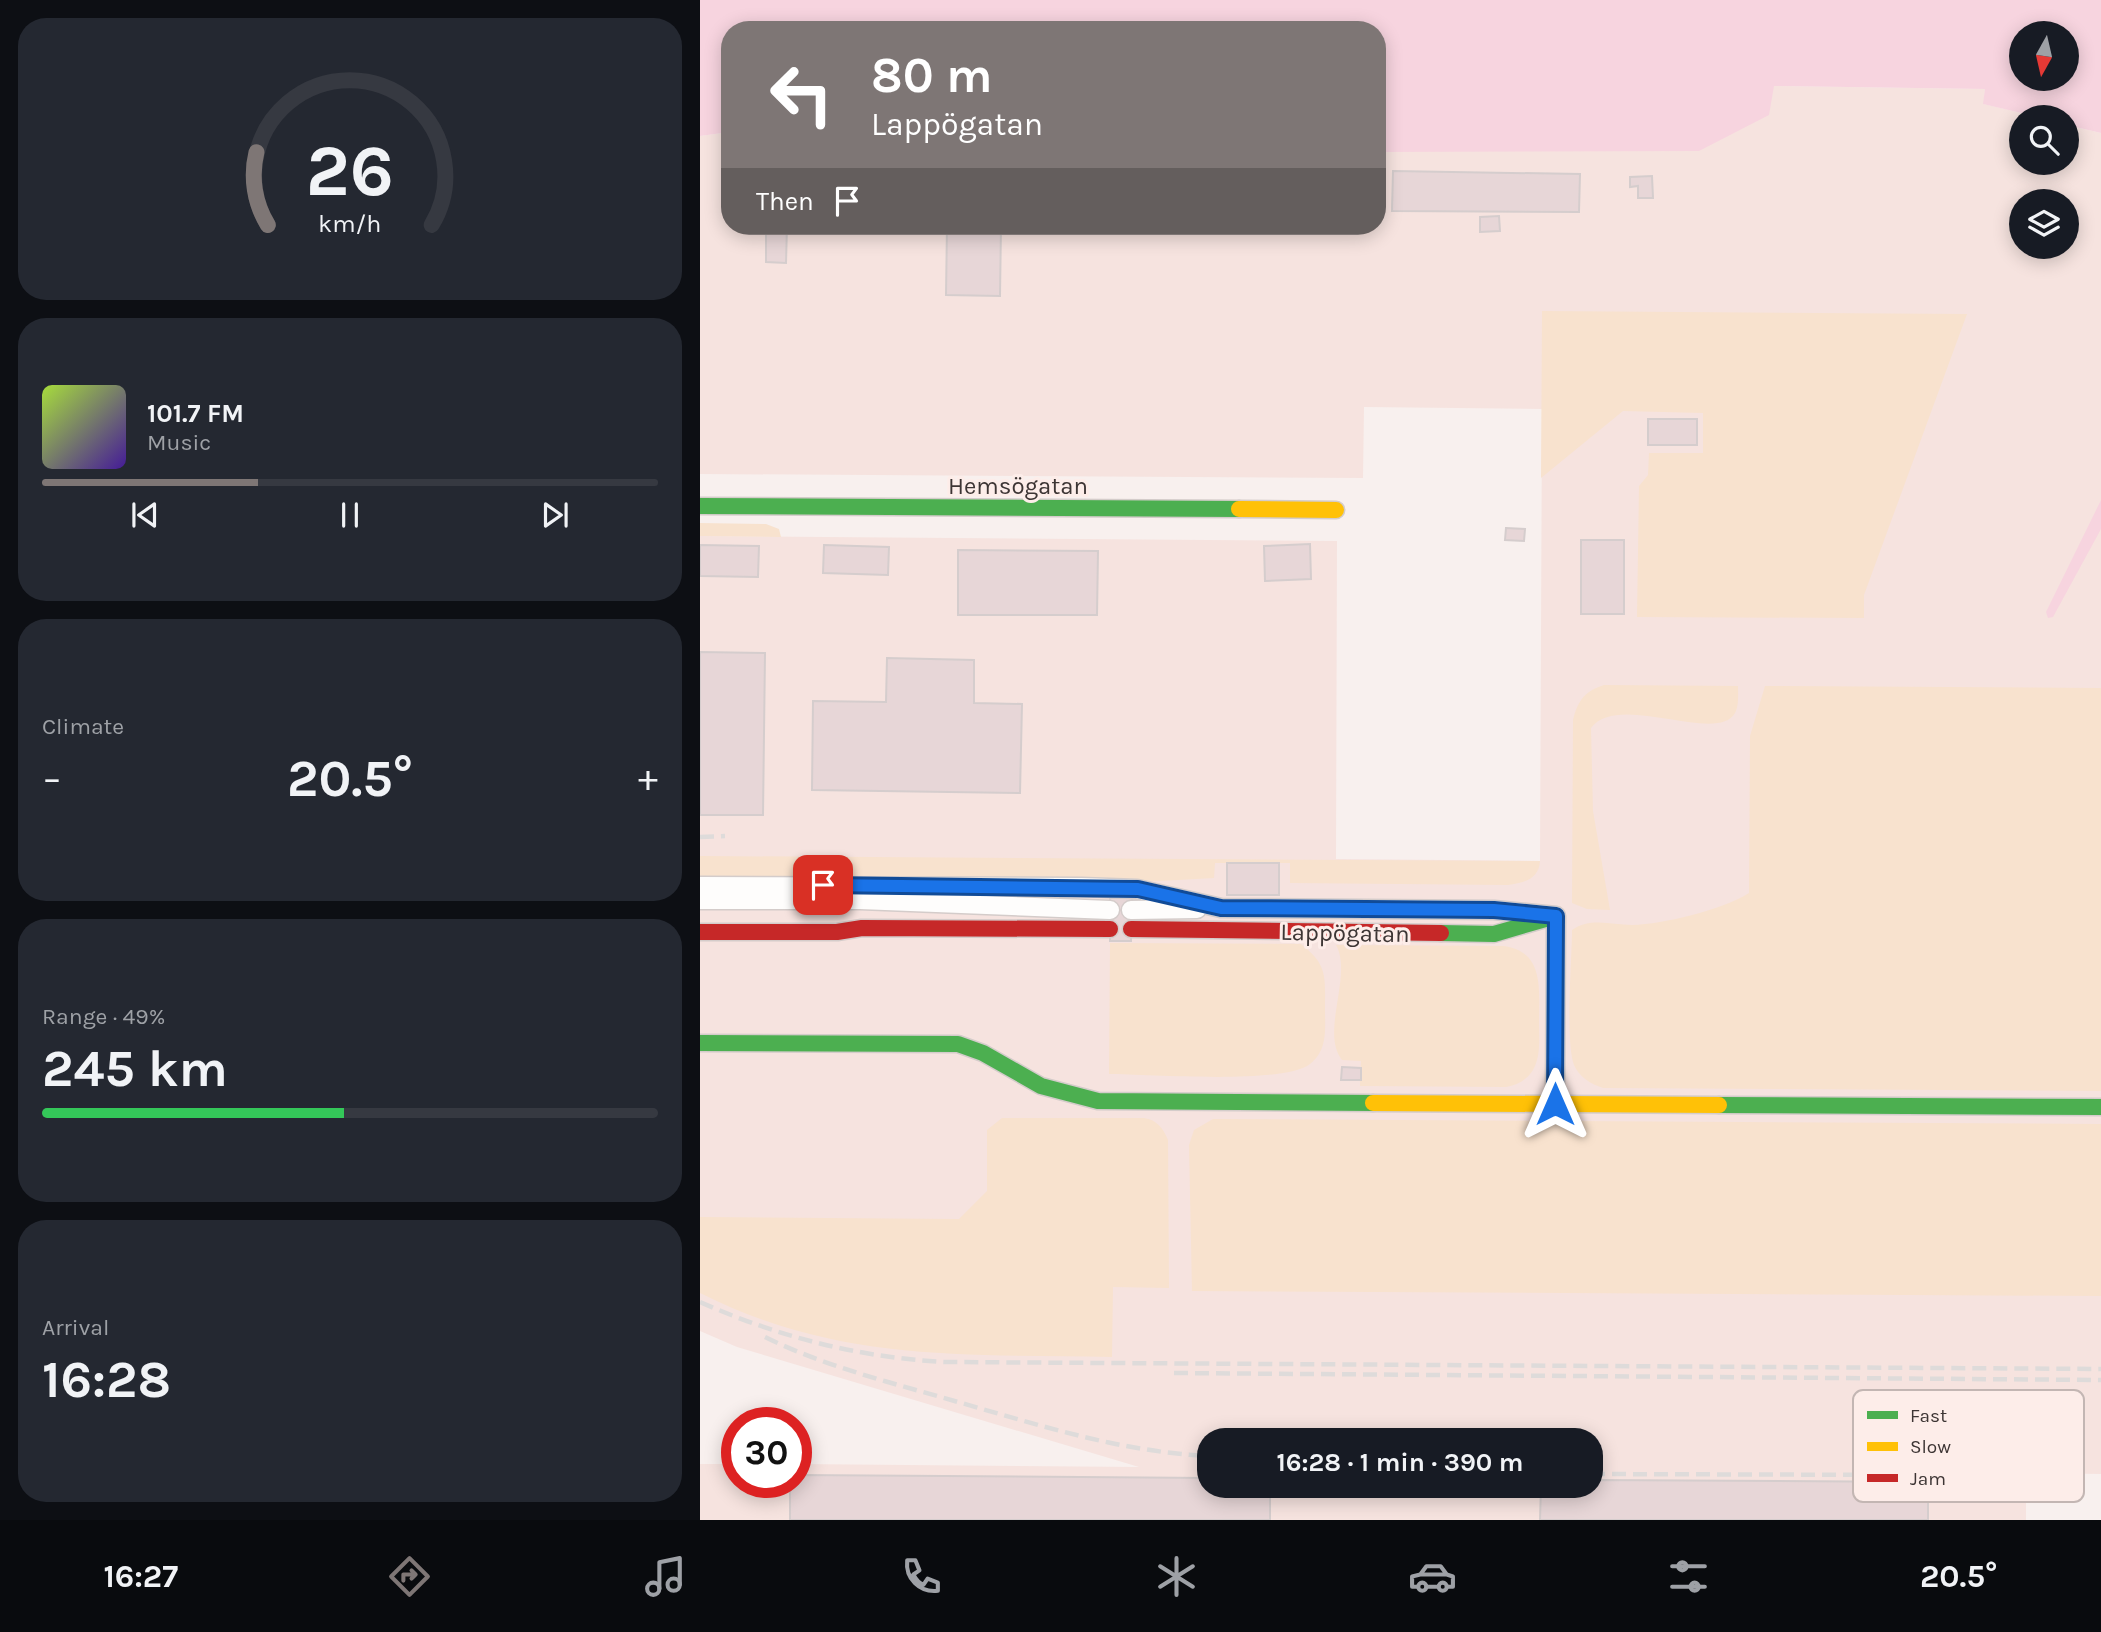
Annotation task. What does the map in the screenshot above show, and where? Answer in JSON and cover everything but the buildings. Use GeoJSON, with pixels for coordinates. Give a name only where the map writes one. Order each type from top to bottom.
{"type":"FeatureCollection","features":[{"type":"Feature","properties":{"kind":"street","name":"Hemsögatan"},"geometry":{"type":"LineString","coordinates":[[700,506],[1336,510]]}},
{"type":"Feature","properties":{"kind":"street","name":"Lappögatan"},"geometry":{"type":"LineString","coordinates":[[700,886],[1138,889],[1221,908],[1494,910],[1556,916]]}},
{"type":"Feature","properties":{"kind":"street"},"geometry":{"type":"LineString","coordinates":[[700,900],[860,900],[1110,910]]}},
{"type":"Feature","properties":{"kind":"street"},"geometry":{"type":"LineString","coordinates":[[1132,910],[1221,908]]}},
{"type":"Feature","properties":{"kind":"street","name":"Lappögatan"},"geometry":{"type":"LineString","coordinates":[[1131,929],[1494,934],[1556,916]]}},
{"type":"Feature","properties":{"kind":"street"},"geometry":{"type":"LineString","coordinates":[[1555,1104],[1556,916]]}},
{"type":"Feature","properties":{"kind":"street"},"geometry":{"type":"LineString","coordinates":[[700,932],[837,932],[862,928],[1110,929]]}},
{"type":"Feature","properties":{"kind":"street"},"geometry":{"type":"LineString","coordinates":[[700,1043],[958,1044],[978,1051],[1037,1085],[1109,1102],[2101,1107]]}},
{"type":"Feature","properties":{"kind":"shaded area"},"geometry":{"type":"Polygon","coordinates":[[[700,0],[2101,0],[2101,133],[2079,128],[2079,105],[2009,105],[2009,110],[1983,104],[1985,89],[1774,86],[1769,115],[1699,151],[1386,152],[1386,21],[721,21],[721,133],[700,136],[700,0]]]}},
{"type":"Feature","properties":{"kind":"shaded area"},"geometry":{"type":"Polygon","coordinates":[[[1773,86],[1985,89],[1984,104],[2009,110],[2009,175],[2079,175],[2079,128],[2101,133],[2101,1474],[2084,1474],[2084,1390],[1853,1390],[1853,1502],[2026,1502],[2026,1520],[700,1520],[700,1464],[721,1464],[721,1498],[812,1498],[812,1464],[1139,1467],[737,1347],[700,1331],[700,536],[1337,541],[1336,859],[1540,861],[1542,409],[1364,407],[1363,478],[700,474],[700,136],[721,133],[721,235],[1386,235],[1386,150],[1437,149],[1773,86]]]}},
{"type":"Feature","properties":{"kind":"shaded area"},"geometry":{"type":"Polygon","coordinates":[[[1542,311],[1967,314],[1864,595],[1864,618],[1637,617],[1639,486],[1648,475],[1649,453],[1703,453],[1703,413],[1623,411],[1541,478],[1542,311]]]}},
{"type":"Feature","properties":{"kind":"shaded area"},"geometry":{"type":"Polygon","coordinates":[[[2101,500],[2101,529],[2053,617],[2048,618],[2046,612],[2101,500]]]}},
{"type":"Feature","properties":{"kind":"shaded area"},"geometry":{"type":"Polygon","coordinates":[[[700,523],[766,524],[779,529],[781,537],[700,536],[700,523]]]}},
{"type":"Feature","properties":{"kind":"shaded area"},"geometry":{"type":"Polygon","coordinates":[[[1604,685],[1738,686],[1735,713],[1725,721],[1709,724],[1644,715],[1622,715],[1604,718],[1591,728],[1593,811],[1610,910],[1587,909],[1572,903],[1573,720],[1583,697],[1604,685]]]}},
{"type":"Feature","properties":{"kind":"shaded area"},"geometry":{"type":"Polygon","coordinates":[[[1765,686],[2101,688],[2101,1091],[1603,1088],[1579,1073],[1574,1065],[1570,1038],[1572,930],[1594,923],[1632,925],[1676,919],[1724,905],[1749,893],[1750,736],[1765,686]]]}},
{"type":"Feature","properties":{"kind":"shaded area"},"geometry":{"type":"Polygon","coordinates":[[[700,856],[1540,861],[1537,872],[1530,879],[1508,885],[1290,883],[1290,863],[1215,863],[1214,878],[1142,882],[700,879],[700,856]]]}},
{"type":"Feature","properties":{"kind":"shaded area"},"geometry":{"type":"Polygon","coordinates":[[[1110,943],[1301,944],[1320,965],[1325,980],[1325,1032],[1320,1052],[1310,1064],[1296,1070],[1273,1074],[1215,1077],[1109,1074],[1110,943]]]}},
{"type":"Feature","properties":{"kind":"shaded area"},"geometry":{"type":"Polygon","coordinates":[[[1336,945],[1503,946],[1517,949],[1533,964],[1539,985],[1539,1047],[1533,1070],[1521,1082],[1506,1087],[1360,1086],[1361,1061],[1342,1060],[1336,1049],[1334,1035],[1341,972],[1336,945]]]}},
{"type":"Feature","properties":{"kind":"shaded area"},"geometry":{"type":"Polygon","coordinates":[[[1002,1118],[1144,1118],[1162,1128],[1168,1140],[1169,1288],[1113,1287],[1112,1357],[952,1354],[852,1343],[802,1332],[751,1316],[700,1293],[700,1217],[959,1219],[987,1191],[987,1130],[1002,1118]]]}},
{"type":"Feature","properties":{"kind":"shaded area"},"geometry":{"type":"Polygon","coordinates":[[[1213,1119],[2101,1124],[2101,1296],[1192,1291],[1189,1145],[1194,1130],[1213,1119]]]}},
{"type":"Feature","properties":{"kind":"railway"},"geometry":{"type":"LineString","coordinates":[[700,837],[725,836]]}},
{"type":"Feature","properties":{"kind":"railway"},"geometry":{"type":"LineString","coordinates":[[700,1302],[759,1325],[819,1343],[880,1355],[944,1362],[2101,1369]]}},
{"type":"Feature","properties":{"kind":"railway"},"geometry":{"type":"LineString","coordinates":[[765,1337],[860,1374],[1051,1429],[1145,1449],[1197,1455]]}},
{"type":"Feature","properties":{"kind":"railway"},"geometry":{"type":"LineString","coordinates":[[1174,1373],[2101,1380]]}},
{"type":"Feature","properties":{"kind":"railway"},"geometry":{"type":"LineString","coordinates":[[1603,1474],[1853,1475]]}},
{"type":"Feature","properties":{"kind":"traffic: fast"},"geometry":{"type":"LineString","coordinates":[[700,506],[1239,509]]}},
{"type":"Feature","properties":{"kind":"traffic: fast"},"geometry":{"type":"LineString","coordinates":[[1441,933],[1494,934],[1556,916]]}},
{"type":"Feature","properties":{"kind":"traffic: fast"},"geometry":{"type":"LineString","coordinates":[[700,1043],[958,1044],[983,1053],[1041,1086],[1098,1101],[1373,1103]]}},
{"type":"Feature","properties":{"kind":"traffic: fast"},"geometry":{"type":"LineString","coordinates":[[1719,1105],[2101,1107]]}},
{"type":"Feature","properties":{"kind":"traffic: slow"},"geometry":{"type":"LineString","coordinates":[[1239,509],[1336,510]]}},
{"type":"Feature","properties":{"kind":"traffic: slow"},"geometry":{"type":"LineString","coordinates":[[1373,1103],[1719,1105]]}},
{"type":"Feature","properties":{"kind":"traffic: jam"},"geometry":{"type":"LineString","coordinates":[[700,932],[837,932],[862,928],[1110,929]]}},
{"type":"Feature","properties":{"kind":"traffic: jam"},"geometry":{"type":"LineString","coordinates":[[1131,929],[1441,933]]}},
{"type":"Feature","properties":{"kind":"route"},"geometry":{"type":"LineString","coordinates":[[823,885],[1138,889],[1221,908],[1494,910],[1556,916],[1555,1104]]}}]}
